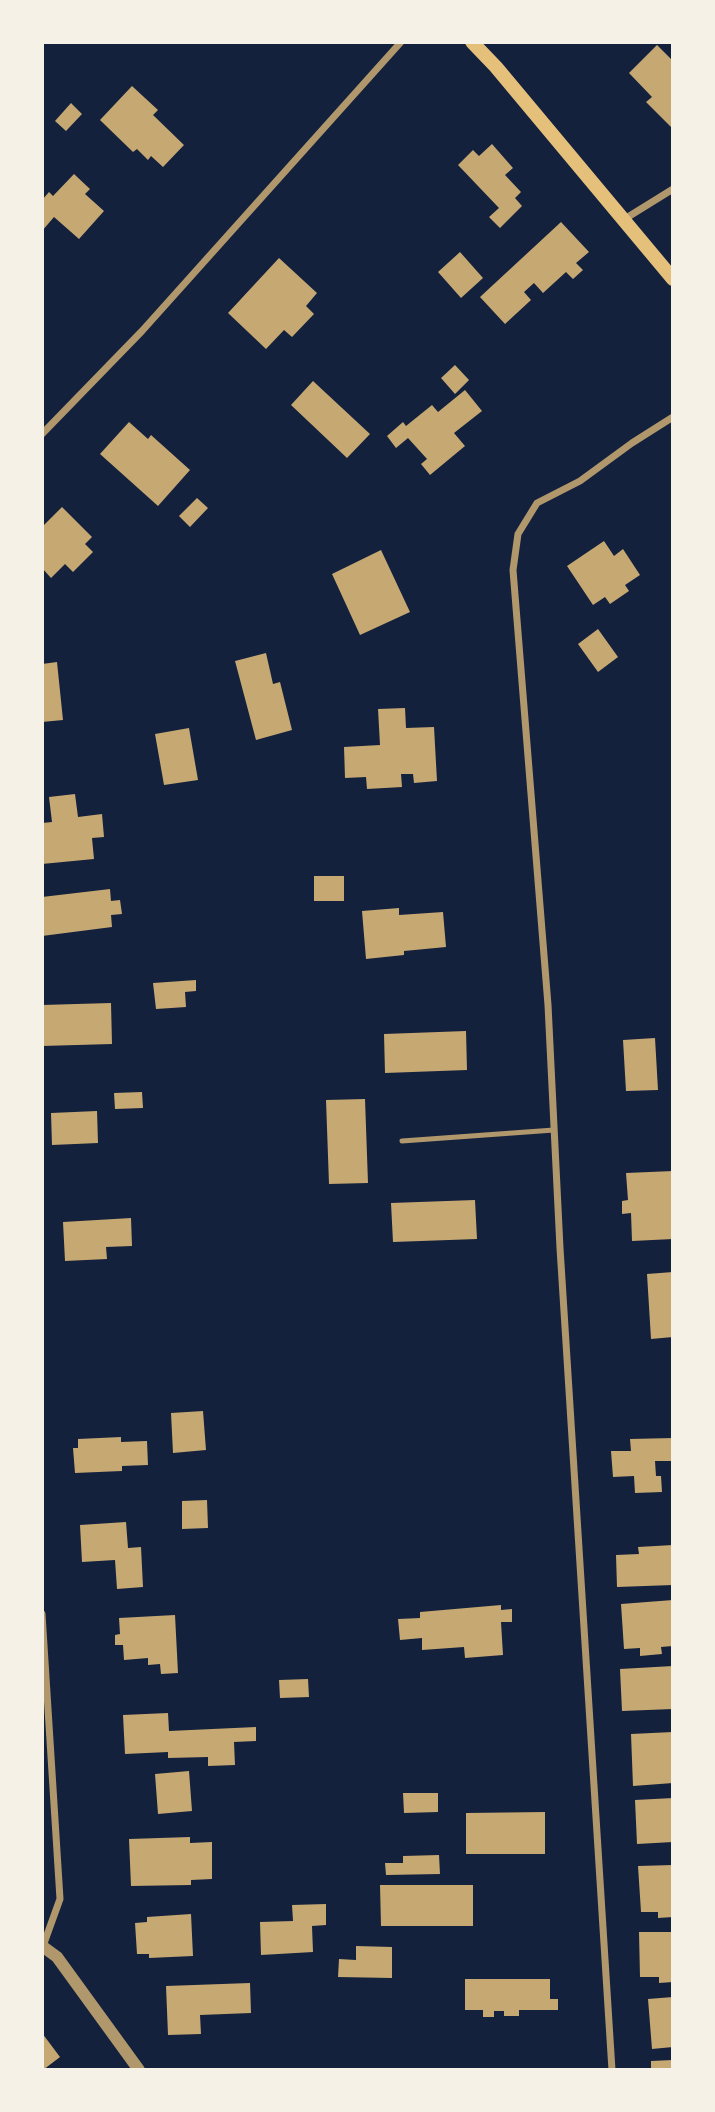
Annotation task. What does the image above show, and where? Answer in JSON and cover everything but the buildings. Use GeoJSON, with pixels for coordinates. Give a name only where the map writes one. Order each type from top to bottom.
{"type":"FeatureCollection","features":[{"type":"Feature","properties":{"kind":"main road"},"geometry":{"type":"LineString","coordinates":[[472,42],[496,66],[673,279]]}},
{"type":"Feature","properties":{"kind":"street"},"geometry":{"type":"LineString","coordinates":[[42,434],[142,331],[401,42]]}},
{"type":"Feature","properties":{"kind":"street"},"geometry":{"type":"LineString","coordinates":[[623,220],[673,189]]}},
{"type":"Feature","properties":{"kind":"street"},"geometry":{"type":"LineString","coordinates":[[612,2070],[548,1005],[513,570],[518,534],[537,503],[580,481],[673,417]]}},
{"type":"Feature","properties":{"kind":"street"},"geometry":{"type":"LineString","coordinates":[[42,1614],[60,1899],[42,1946],[57,1957],[139,2070]]}},
{"type":"Feature","properties":{"kind":"lane"},"geometry":{"type":"LineString","coordinates":[[402,1141],[554,1129]]}}]}
